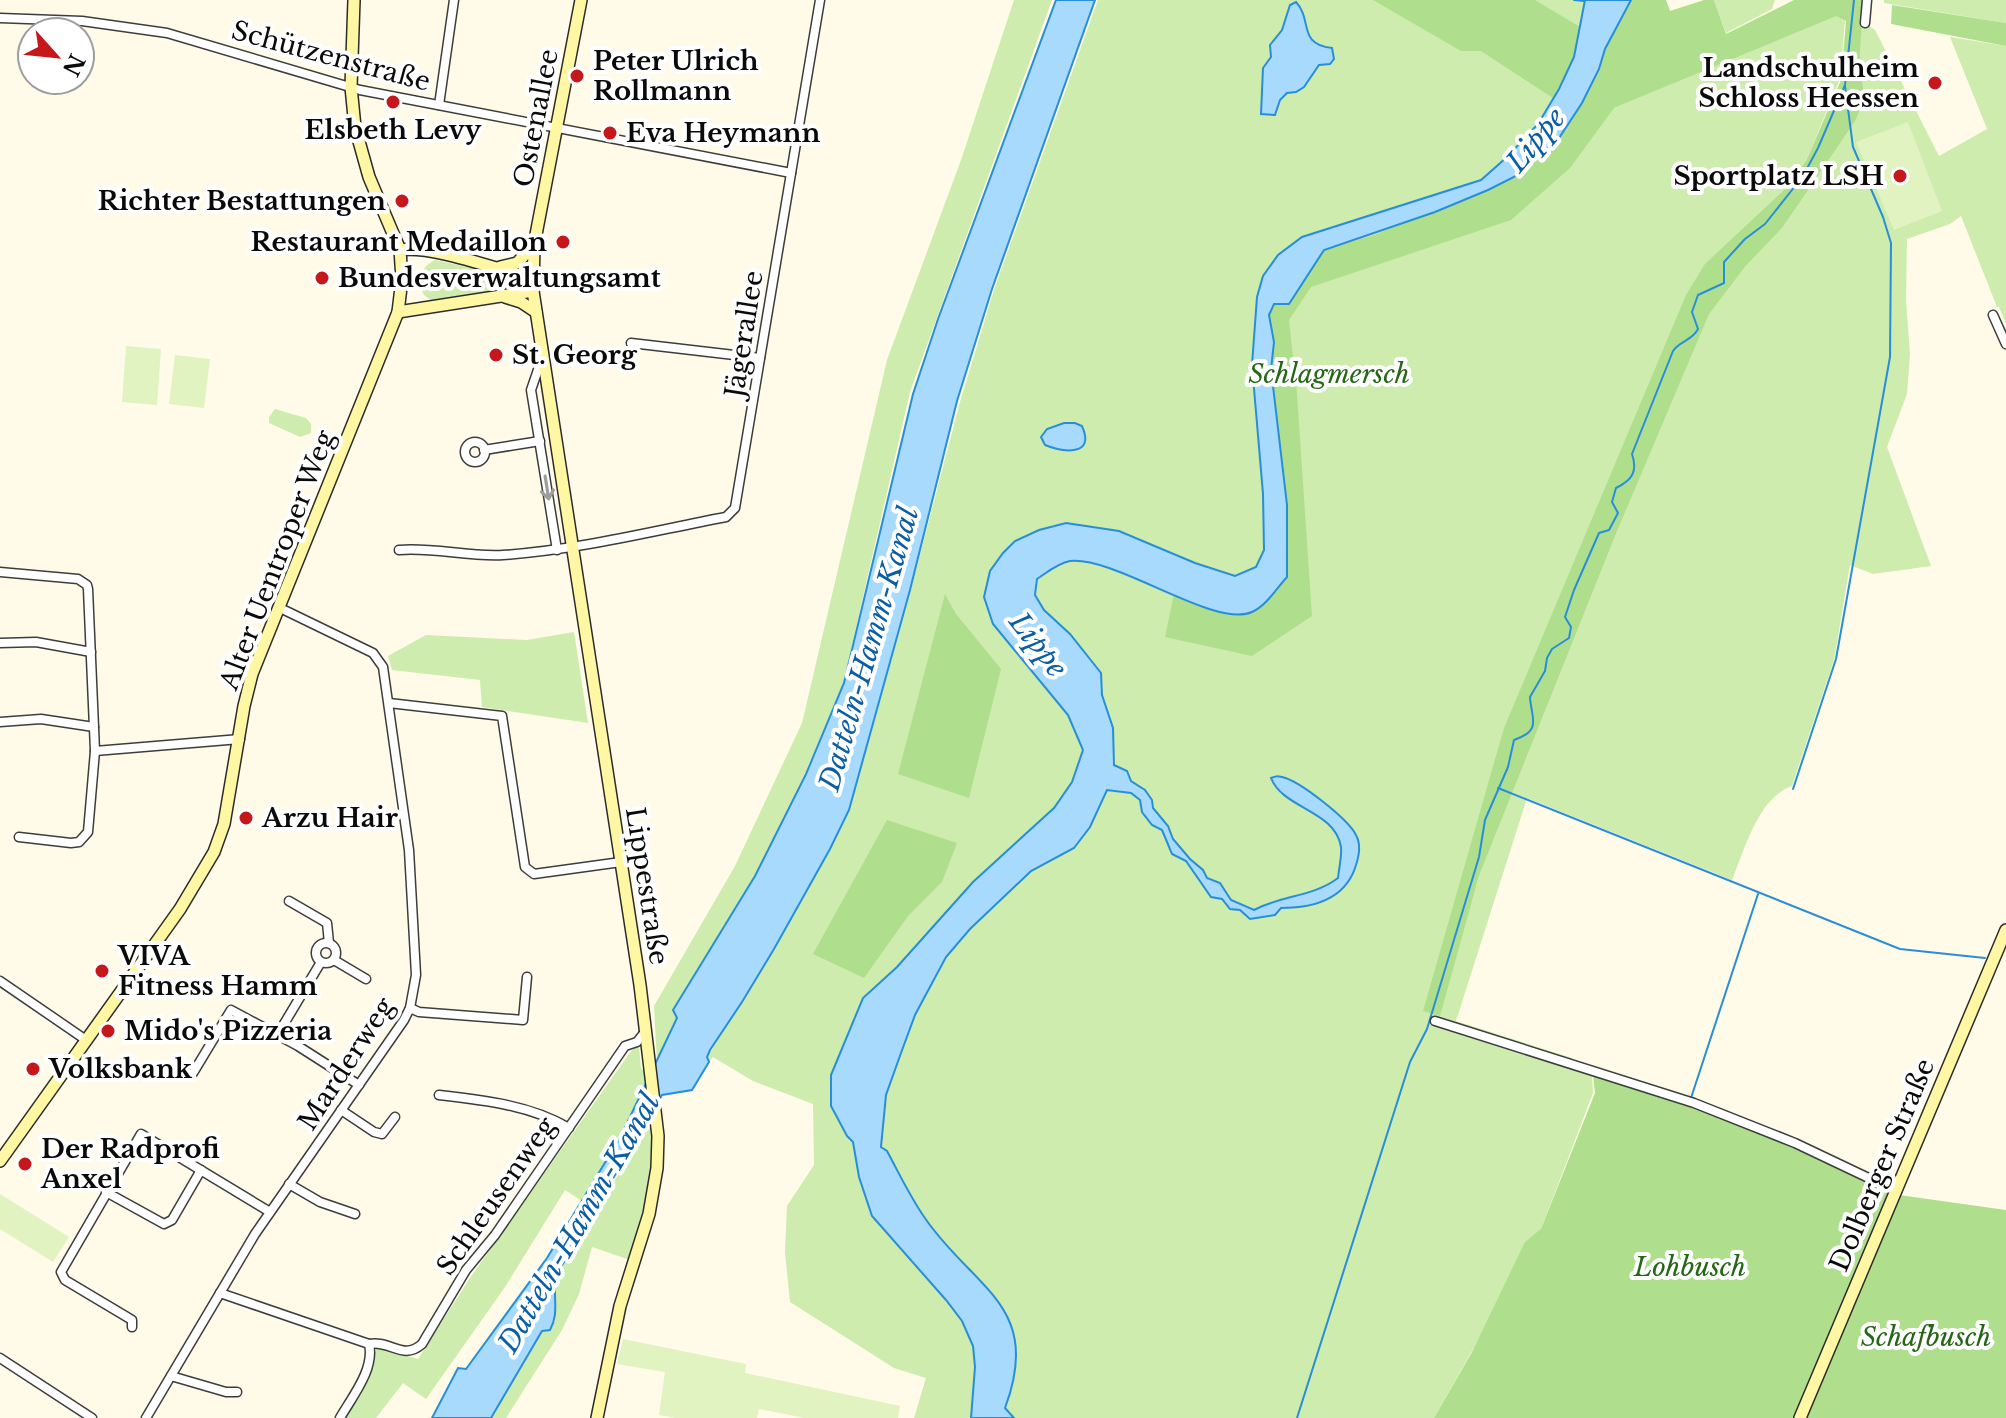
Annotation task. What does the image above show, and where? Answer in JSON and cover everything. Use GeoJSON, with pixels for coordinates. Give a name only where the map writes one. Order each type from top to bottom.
{"type":"FeatureCollection","features":[{"type":"Feature","properties":{"kind":"main road"},"geometry":{"type":"LineString","coordinates":[[354,0],[351,87],[355,127],[363,157],[400,250],[408,248],[532,278]]}},
{"type":"Feature","properties":{"kind":"main road","name":"Ostenallee"},"geometry":{"type":"LineString","coordinates":[[532,278],[534,245],[581,0]]}},
{"type":"Feature","properties":{"kind":"main road"},"geometry":{"type":"LineString","coordinates":[[490,266],[517,263],[534,245]]}},
{"type":"Feature","properties":{"kind":"main road","name":"Alter Uentroper Weg"},"geometry":{"type":"LineString","coordinates":[[0,1161],[180,909],[214,852],[224,824],[252,674],[398,312],[402,279],[400,250]]}},
{"type":"Feature","properties":{"kind":"main road","name":"Lippestraße"},"geometry":{"type":"LineString","coordinates":[[532,278],[640,985],[656,1119],[658,1155],[649,1214],[620,1306],[597,1418]]}},
{"type":"Feature","properties":{"kind":"main road"},"geometry":{"type":"LineString","coordinates":[[398,312],[533,291]]}},
{"type":"Feature","properties":{"kind":"main road"},"geometry":{"type":"LineString","coordinates":[[503,297],[521,302],[536,312]]}},
{"type":"Feature","properties":{"kind":"main road","name":"Dolberger Straße"},"geometry":{"type":"LineString","coordinates":[[1800,1418],[2006,930]]}},
{"type":"Feature","properties":{"kind":"street"},"geometry":{"type":"LineString","coordinates":[[439,105],[454,0]]}},
{"type":"Feature","properties":{"kind":"street","name":"Jägerallee"},"geometry":{"type":"LineString","coordinates":[[572,547],[726,517],[735,508],[820,0]]}},
{"type":"Feature","properties":{"kind":"street"},"geometry":{"type":"LineString","coordinates":[[1865,23],[1867,0]]}},
{"type":"Feature","properties":{"kind":"street","name":"Schützenstraße"},"geometry":{"type":"LineString","coordinates":[[0,18],[82,21],[167,33],[351,87],[791,173]]}},
{"type":"Feature","properties":{"kind":"street"},"geometry":{"type":"LineString","coordinates":[[1993,315],[2006,344]]}},
{"type":"Feature","properties":{"kind":"street"},"geometry":{"type":"LineString","coordinates":[[631,343],[760,358]]}},
{"type":"Feature","properties":{"kind":"street","name":"Lippestraße"},"geometry":{"type":"LineString","coordinates":[[543,357],[531,390],[557,550]]}},
{"type":"Feature","properties":{"kind":"street"},"geometry":{"type":"LineString","coordinates":[[484,450],[540,441]]}},
{"type":"Feature","properties":{"kind":"street"},"geometry":{"type":"LineString","coordinates":[[399,550],[417,548],[473,555],[572,547]]}},
{"type":"Feature","properties":{"kind":"street"},"geometry":{"type":"LineString","coordinates":[[0,572],[42,574],[83,581],[88,589],[95,751],[89,827],[85,837],[71,843],[19,837]]}},
{"type":"Feature","properties":{"kind":"street","name":"Marderweg"},"geometry":{"type":"LineString","coordinates":[[146,1418],[270,1212],[410,1008],[416,975],[409,850],[380,659],[278,607]]}},
{"type":"Feature","properties":{"kind":"street"},"geometry":{"type":"LineString","coordinates":[[0,643],[36,642],[91,652]]}},
{"type":"Feature","properties":{"kind":"street"},"geometry":{"type":"LineString","coordinates":[[389,703],[502,716],[525,867],[529,872],[534,874],[621,862]]}},
{"type":"Feature","properties":{"kind":"street"},"geometry":{"type":"LineString","coordinates":[[0,722],[41,719],[94,727]]}},
{"type":"Feature","properties":{"kind":"street"},"geometry":{"type":"LineString","coordinates":[[95,751],[240,739]]}},
{"type":"Feature","properties":{"kind":"street"},"geometry":{"type":"LineString","coordinates":[[289,901],[327,923],[329,943],[335,949],[334,960]]}},
{"type":"Feature","properties":{"kind":"street"},"geometry":{"type":"LineString","coordinates":[[321,962],[316,951],[321,944],[329,943]]}},
{"type":"Feature","properties":{"kind":"street"},"geometry":{"type":"LineString","coordinates":[[321,962],[334,960]]}},
{"type":"Feature","properties":{"kind":"street"},"geometry":{"type":"LineString","coordinates":[[334,960],[366,979]]}},
{"type":"Feature","properties":{"kind":"street"},"geometry":{"type":"LineString","coordinates":[[278,1034],[321,962]]}},
{"type":"Feature","properties":{"kind":"street"},"geometry":{"type":"LineString","coordinates":[[410,1008],[419,1012],[523,1020],[527,977]]}},
{"type":"Feature","properties":{"kind":"street"},"geometry":{"type":"LineString","coordinates":[[0,981],[86,1040]]}},
{"type":"Feature","properties":{"kind":"street"},"geometry":{"type":"LineString","coordinates":[[193,1073],[231,1010],[278,1034],[359,1085]]}},
{"type":"Feature","properties":{"kind":"street"},"geometry":{"type":"LineString","coordinates":[[1435,1021],[1694,1103],[1795,1143],[1896,1191]]}},
{"type":"Feature","properties":{"kind":"street","name":"Schleusenweg"},"geometry":{"type":"LineString","coordinates":[[220,1293],[369,1344],[376,1342],[408,1352],[422,1344],[466,1270],[495,1235],[625,1046],[637,1042],[645,1032]]}},
{"type":"Feature","properties":{"kind":"street"},"geometry":{"type":"LineString","coordinates":[[439,1095],[506,1105],[549,1117],[569,1128]]}},
{"type":"Feature","properties":{"kind":"street"},"geometry":{"type":"LineString","coordinates":[[341,1110],[382,1134],[395,1117]]}},
{"type":"Feature","properties":{"kind":"street"},"geometry":{"type":"LineString","coordinates":[[132,1327],[132,1320],[65,1280],[61,1269],[141,1134],[270,1212]]}},
{"type":"Feature","properties":{"kind":"street"},"geometry":{"type":"LineString","coordinates":[[106,1192],[164,1224],[172,1220],[201,1170]]}},
{"type":"Feature","properties":{"kind":"street"},"geometry":{"type":"LineString","coordinates":[[289,1184],[320,1202],[355,1214]]}},
{"type":"Feature","properties":{"kind":"street"},"geometry":{"type":"LineString","coordinates":[[340,1418],[363,1380],[371,1353],[369,1344]]}},
{"type":"Feature","properties":{"kind":"street"},"geometry":{"type":"LineString","coordinates":[[0,1358],[92,1418]]}},
{"type":"Feature","properties":{"kind":"street"},"geometry":{"type":"LineString","coordinates":[[171,1376],[226,1392],[237,1392]]}},
{"type":"Feature","properties":{"kind":"green space"},"geometry":{"type":"Polygon","coordinates":[[[1014,0],[1052,0],[910,392],[843,684],[805,773],[754,876],[673,1009],[677,1017],[657,1061],[654,1006],[735,866],[802,723],[887,360],[961,160],[1014,0]]]}},
{"type":"Feature","properties":{"kind":"green space","name":"Schlagmersch"},"geometry":{"type":"Polygon","coordinates":[[[1098,0],[1595,0],[1614,108],[1836,15],[1845,21],[1840,79],[1806,161],[1787,187],[1732,239],[1501,794],[1439,1016],[1479,876],[1616,534],[1709,313],[1745,267],[1783,227],[1856,120],[1864,99],[1861,21],[1875,30],[1939,156],[1987,129],[1950,37],[2006,46],[2006,324],[1961,216],[1950,224],[1907,239],[1906,300],[1910,354],[1907,394],[1887,447],[1931,566],[1873,574],[1850,565],[1834,660],[1792,786],[1770,801],[1762,813],[1732,880],[1527,798],[1456,1021],[1572,1058],[1574,1069],[1592,1075],[1593,1093],[1541,1229],[1434,1418],[914,1418],[926,1378],[894,1368],[790,1302],[785,1252],[787,1206],[814,1165],[813,1104],[753,1081],[713,1057],[709,1062],[707,1057],[774,949],[849,811],[960,402],[994,290],[1098,0]]]}},
{"type":"Feature","properties":{"kind":"green space"},"geometry":{"type":"Polygon","coordinates":[[[1373,0],[1535,0],[1580,27],[1574,57],[1553,98],[1481,51],[1461,51],[1373,0]]]}},
{"type":"Feature","properties":{"kind":"green space"},"geometry":{"type":"Polygon","coordinates":[[[1631,0],[1666,0],[1670,11],[1704,0],[1714,0],[1726,34],[1794,0],[1863,0],[1860,54],[1864,99],[1856,120],[1783,227],[1745,267],[1709,314],[1616,534],[1479,876],[1440,1016],[1423,1011],[1504,728],[1686,295],[1705,264],[1787,187],[1806,161],[1841,80],[1846,21],[1836,16],[1614,108],[1570,168],[1511,220],[1311,287],[1289,320],[1312,616],[1252,656],[1165,637],[1174,594],[1220,613],[1287,577],[1287,505],[1271,369],[1274,342],[1269,315],[1274,303],[1289,304],[1324,250],[1374,235],[1516,176],[1559,138],[1582,103],[1599,69],[1604,49],[1631,0]]]}},
{"type":"Feature","properties":{"kind":"green space"},"geometry":{"type":"Polygon","coordinates":[[[1714,0],[1775,0],[1772,9],[1726,33],[1714,0]]]}},
{"type":"Feature","properties":{"kind":"green space"},"geometry":{"type":"Polygon","coordinates":[[[1884,0],[2006,0],[2006,23],[1884,3],[1884,0]]]}},
{"type":"Feature","properties":{"kind":"green space"},"geometry":{"type":"Polygon","coordinates":[[[1892,5],[2006,23],[2006,46],[1891,24],[1892,5]]]}},
{"type":"Feature","properties":{"kind":"green space","name":"Sportplatz LSH"},"geometry":{"type":"Polygon","coordinates":[[[1908,122],[1942,211],[1894,230],[1856,142],[1908,122]]]}},
{"type":"Feature","properties":{"kind":"green space"},"geometry":{"type":"Polygon","coordinates":[[[435,260],[518,278],[518,290],[432,301],[424,295],[420,279],[423,270],[435,260]]]}},
{"type":"Feature","properties":{"kind":"green space"},"geometry":{"type":"Polygon","coordinates":[[[126,346],[161,349],[157,405],[122,402],[126,346]]]}},
{"type":"Feature","properties":{"kind":"green space"},"geometry":{"type":"Polygon","coordinates":[[[175,355],[210,359],[204,408],[169,404],[175,355]]]}},
{"type":"Feature","properties":{"kind":"green space"},"geometry":{"type":"Polygon","coordinates":[[[275,409],[306,418],[311,424],[311,433],[300,437],[269,423],[275,409]]]}},
{"type":"Feature","properties":{"kind":"green space"},"geometry":{"type":"Polygon","coordinates":[[[945,594],[956,614],[1001,669],[969,798],[898,774],[945,594]]]}},
{"type":"Feature","properties":{"kind":"green space"},"geometry":{"type":"Polygon","coordinates":[[[574,632],[588,723],[482,707],[480,680],[392,670],[388,656],[426,635],[527,640],[574,632]]]}},
{"type":"Feature","properties":{"kind":"green space"},"geometry":{"type":"Polygon","coordinates":[[[887,820],[957,843],[942,882],[908,916],[864,978],[813,954],[887,820]]]}},
{"type":"Feature","properties":{"kind":"green space"},"geometry":{"type":"Polygon","coordinates":[[[639,1047],[641,1068],[649,1077],[627,1125],[582,1201],[565,1190],[505,1287],[426,1399],[403,1383],[376,1418],[344,1418],[366,1381],[377,1347],[418,1359],[470,1278],[629,1054],[639,1047]]]}},
{"type":"Feature","properties":{"kind":"green space","name":"Lohbusch"},"geometry":{"type":"Polygon","coordinates":[[[1593,1075],[1691,1105],[1787,1143],[1899,1195],[2006,1210],[2006,1418],[1434,1418],[1472,1352],[1525,1242],[1541,1229],[1595,1093],[1593,1075]]]}},
{"type":"Feature","properties":{"kind":"green space"},"geometry":{"type":"Polygon","coordinates":[[[653,1111],[655,1173],[633,1261],[592,1247],[579,1294],[562,1330],[506,1418],[491,1418],[542,1331],[550,1330],[555,1321],[554,1279],[631,1154],[653,1111]]]}},
{"type":"Feature","properties":{"kind":"green space"},"geometry":{"type":"Polygon","coordinates":[[[0,1194],[69,1237],[53,1262],[0,1229],[0,1194]]]}},
{"type":"Feature","properties":{"kind":"green space"},"geometry":{"type":"Polygon","coordinates":[[[623,1339],[746,1364],[745,1373],[900,1406],[898,1418],[805,1418],[759,1409],[757,1418],[676,1418],[659,1415],[665,1372],[617,1364],[623,1339]]]}},
{"type":"Feature","properties":{"kind":"water","name":"Datteln-Hamm-Kanal"},"geometry":{"type":"Polygon","coordinates":[[[1056,0],[1095,0],[992,289],[957,401],[910,590],[849,810],[774,949],[710,1050],[707,1057],[709,1062],[692,1090],[662,1095],[557,1275],[555,1315],[550,1330],[542,1331],[491,1418],[432,1418],[458,1368],[466,1369],[547,1258],[620,1138],[677,1018],[673,1010],[755,876],[806,774],[844,683],[913,394],[1056,0]]]}},
{"type":"Feature","properties":{"kind":"water","name":"Lippe"},"geometry":{"type":"Polygon","coordinates":[[[1585,0],[1631,0],[1605,49],[1582,103],[1559,138],[1516,176],[1488,190],[1435,212],[1324,250],[1289,304],[1274,304],[1269,315],[1274,342],[1271,369],[1287,505],[1287,577],[1267,601],[1252,612],[1235,614],[1214,610],[1089,562],[1066,562],[1037,579],[1035,595],[1044,610],[1070,634],[1101,673],[1102,695],[1113,728],[1114,765],[1127,771],[1131,781],[1145,790],[1173,839],[1207,878],[1220,883],[1231,900],[1254,910],[1318,889],[1338,878],[1341,847],[1337,835],[1319,817],[1286,797],[1271,778],[1279,776],[1290,780],[1323,802],[1351,828],[1358,839],[1359,850],[1351,877],[1337,894],[1317,903],[1281,908],[1275,915],[1250,919],[1240,910],[1230,909],[1222,899],[1211,897],[1186,861],[1172,854],[1162,830],[1152,825],[1142,812],[1140,800],[1131,793],[1107,790],[1090,827],[1074,848],[1031,871],[970,929],[946,957],[915,1015],[886,1095],[881,1147],[887,1151],[927,1221],[999,1302],[1010,1323],[1016,1346],[1015,1374],[1005,1408],[1014,1418],[971,1418],[975,1367],[973,1346],[962,1321],[946,1300],[872,1216],[859,1177],[853,1142],[831,1106],[831,1075],[863,998],[897,967],[973,882],[1054,808],[1072,782],[1083,750],[1068,715],[993,624],[984,597],[990,571],[1015,541],[1066,523],[1119,531],[1235,576],[1256,567],[1264,550],[1263,494],[1252,365],[1257,297],[1263,276],[1278,255],[1302,237],[1481,180],[1538,124],[1559,89],[1574,57],[1585,0]]]}},
{"type":"Feature","properties":{"kind":"water"},"geometry":{"type":"Polygon","coordinates":[[[1296,2],[1314,42],[1332,48],[1334,59],[1330,64],[1319,65],[1304,87],[1287,93],[1280,100],[1275,115],[1261,114],[1263,68],[1271,57],[1270,45],[1282,30],[1290,5],[1296,2]]]}},
{"type":"Feature","properties":{"kind":"water"},"geometry":{"type":"Polygon","coordinates":[[[1064,423],[1082,426],[1085,443],[1081,447],[1068,450],[1045,445],[1041,437],[1047,429],[1064,423]]]}},
{"type":"Feature","properties":{"kind":"waterway"},"geometry":{"type":"LineString","coordinates":[[1574,0],[1584,1]]}},
{"type":"Feature","properties":{"kind":"waterway"},"geometry":{"type":"LineString","coordinates":[[1297,1418],[1410,1062],[1427,1029],[1479,857],[1485,820],[1508,767],[1514,740],[1532,728],[1530,697],[1545,671],[1552,649],[1569,638],[1571,627],[1565,617],[1574,590],[1599,533],[1609,530],[1618,513],[1612,502],[1616,488],[1632,475],[1632,454],[1673,351],[1698,329],[1692,312],[1698,295],[1724,283],[1724,262],[1745,239],[1765,224],[1803,176],[1818,148],[1845,85],[1854,0]]}},
{"type":"Feature","properties":{"kind":"waterway"},"geometry":{"type":"LineString","coordinates":[[1793,789],[1836,659],[1890,357],[1891,243],[1853,147],[1845,86]]}},
{"type":"Feature","properties":{"kind":"waterway"},"geometry":{"type":"LineString","coordinates":[[1498,788],[1900,949],[1985,958]]}},
{"type":"Feature","properties":{"kind":"waterway"},"geometry":{"type":"LineString","coordinates":[[1691,1098],[1758,894]]}},
{"type":"Feature","properties":{"kind":"place","name":"Peter Ulrich Rollmann"},"geometry":{"type":"Point","coordinates":[577,76]}},
{"type":"Feature","properties":{"kind":"place","name":"Landschulheim Schloss Heessen"},"geometry":{"type":"Point","coordinates":[1935,83]}},
{"type":"Feature","properties":{"kind":"place","name":"Elsbeth Levy"},"geometry":{"type":"Point","coordinates":[393,102]}},
{"type":"Feature","properties":{"kind":"place","name":"Eva Heymann"},"geometry":{"type":"Point","coordinates":[610,133]}},
{"type":"Feature","properties":{"kind":"place","name":"Sportplatz LSH"},"geometry":{"type":"Point","coordinates":[1900,176]}},
{"type":"Feature","properties":{"kind":"place","name":"Richter Bestattungen"},"geometry":{"type":"Point","coordinates":[402,201]}},
{"type":"Feature","properties":{"kind":"place","name":"Restaurant Medaillon"},"geometry":{"type":"Point","coordinates":[563,242]}},
{"type":"Feature","properties":{"kind":"place","name":"Bundesverwaltungsamt"},"geometry":{"type":"Point","coordinates":[322,278]}},
{"type":"Feature","properties":{"kind":"place","name":"St. Georg"},"geometry":{"type":"Point","coordinates":[496,355]}},
{"type":"Feature","properties":{"kind":"place","name":"Arzu Hair"},"geometry":{"type":"Point","coordinates":[246,818]}},
{"type":"Feature","properties":{"kind":"place","name":"VIVA Fitness Hamm"},"geometry":{"type":"Point","coordinates":[102,971]}},
{"type":"Feature","properties":{"kind":"place","name":"Mido's Pizzeria"},"geometry":{"type":"Point","coordinates":[108,1031]}},
{"type":"Feature","properties":{"kind":"place","name":"Volksbank"},"geometry":{"type":"Point","coordinates":[33,1069]}},
{"type":"Feature","properties":{"kind":"place","name":"Der Radprofi Anxel"},"geometry":{"type":"Point","coordinates":[25,1164]}},
{"type":"Feature","properties":{"kind":"park label","name":"Schafbusch"},"geometry":{"type":"Point","coordinates":[1926,1337]}}]}
